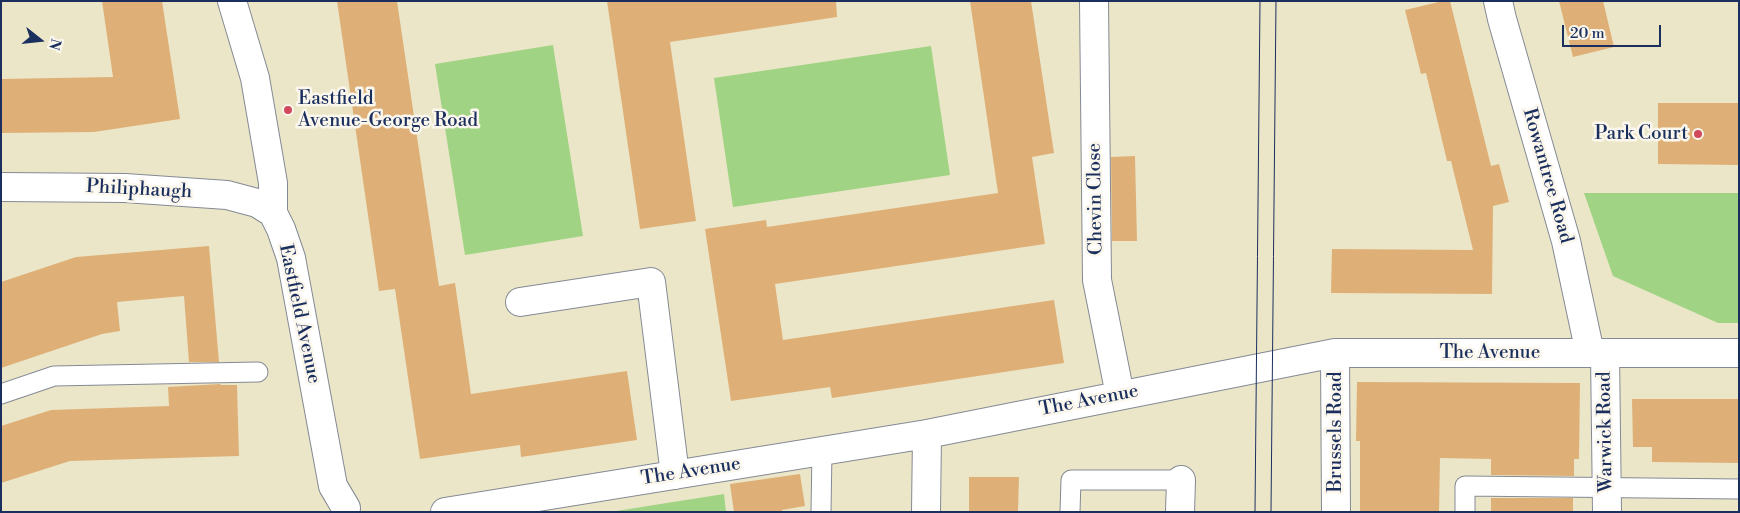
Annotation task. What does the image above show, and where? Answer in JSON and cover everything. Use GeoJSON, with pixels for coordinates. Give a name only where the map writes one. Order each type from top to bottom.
{"type":"FeatureCollection","features":[{"type":"Feature","properties":{"kind":"street","name":"Eastfield Avenue"},"geometry":{"type":"LineString","coordinates":[[232,1],[255,78],[273,182],[272,213],[281,229],[291,258],[333,486],[347,511]]}},
{"type":"Feature","properties":{"kind":"street","name":"Chevin Close"},"geometry":{"type":"LineString","coordinates":[[1094,1],[1097,280],[1120,395]]}},
{"type":"Feature","properties":{"kind":"street","name":"Rowantree Road"},"geometry":{"type":"LineString","coordinates":[[1498,1],[1598,353]]}},
{"type":"Feature","properties":{"kind":"street","name":"Philiphaugh"},"geometry":{"type":"LineString","coordinates":[[1,187],[125,188],[227,195],[257,203],[272,213]]}},
{"type":"Feature","properties":{"kind":"street"},"geometry":{"type":"LineString","coordinates":[[520,302],[651,282],[675,475]]}},
{"type":"Feature","properties":{"kind":"street","name":"The Avenue"},"geometry":{"type":"LineString","coordinates":[[445,512],[927,434],[1335,353],[1739,353]]}},
{"type":"Feature","properties":{"kind":"street","name":"Brussels Road"},"geometry":{"type":"LineString","coordinates":[[1335,353],[1336,512]]}},
{"type":"Feature","properties":{"kind":"street","name":"Warwick Road"},"geometry":{"type":"LineString","coordinates":[[1598,353],[1607,500]]}},
{"type":"Feature","properties":{"kind":"street"},"geometry":{"type":"LineString","coordinates":[[926,512],[927,434]]}},
{"type":"Feature","properties":{"kind":"street"},"geometry":{"type":"LineString","coordinates":[[1180,512],[1181,480]]}},
{"type":"Feature","properties":{"kind":"lane"},"geometry":{"type":"LineString","coordinates":[[1,394],[54,376],[258,372]]}},
{"type":"Feature","properties":{"kind":"lane"},"geometry":{"type":"LineString","coordinates":[[821,512],[822,451]]}},
{"type":"Feature","properties":{"kind":"lane"},"geometry":{"type":"LineString","coordinates":[[1070,512],[1070,480],[1181,480]]}},
{"type":"Feature","properties":{"kind":"lane"},"geometry":{"type":"LineString","coordinates":[[1465,512],[1465,486],[1607,500],[1739,489]]}},
{"type":"Feature","properties":{"kind":"green space"},"geometry":{"type":"Polygon","coordinates":[[[553,45],[583,236],[465,255],[435,64],[553,45]]]}},
{"type":"Feature","properties":{"kind":"green space"},"geometry":{"type":"Polygon","coordinates":[[[931,46],[950,175],[733,207],[714,78],[931,46]]]}},
{"type":"Feature","properties":{"kind":"green space"},"geometry":{"type":"Polygon","coordinates":[[[1584,193],[1739,193],[1739,323],[1718,323],[1613,276],[1584,193]]]}},
{"type":"Feature","properties":{"kind":"green space"},"geometry":{"type":"Polygon","coordinates":[[[724,494],[726,512],[610,512],[724,494]]]}},
{"type":"Feature","properties":{"kind":"building"},"geometry":{"type":"Polygon","coordinates":[[[102,1],[162,1],[180,119],[94,132],[1,133],[1,79],[113,77],[102,1]]]}},
{"type":"Feature","properties":{"kind":"building"},"geometry":{"type":"Polygon","coordinates":[[[337,1],[397,1],[439,286],[455,283],[471,394],[627,371],[637,440],[521,457],[520,445],[420,459],[395,289],[379,291],[337,1]]]}},
{"type":"Feature","properties":{"kind":"building"},"geometry":{"type":"Polygon","coordinates":[[[607,1],[836,1],[837,17],[670,42],[696,221],[640,229],[607,1]]]}},
{"type":"Feature","properties":{"kind":"building"},"geometry":{"type":"Polygon","coordinates":[[[970,1],[1031,1],[1054,153],[1032,157],[1045,244],[775,284],[783,340],[1054,300],[1064,363],[832,398],[830,387],[731,401],[705,229],[766,220],[767,227],[998,193],[970,1]]]}},
{"type":"Feature","properties":{"kind":"building"},"geometry":{"type":"Polygon","coordinates":[[[1450,1],[1491,166],[1499,164],[1509,202],[1493,206],[1492,294],[1331,293],[1332,249],[1473,250],[1451,161],[1447,161],[1426,73],[1421,74],[1405,10],[1450,1]]]}},
{"type":"Feature","properties":{"kind":"building"},"geometry":{"type":"Polygon","coordinates":[[[1559,1],[1603,1],[1614,47],[1573,57],[1559,1]]]}},
{"type":"Feature","properties":{"kind":"building","name":"Park Court"},"geometry":{"type":"Polygon","coordinates":[[[1658,103],[1739,103],[1739,165],[1658,164],[1658,103]]]}},
{"type":"Feature","properties":{"kind":"building"},"geometry":{"type":"Polygon","coordinates":[[[1135,156],[1137,241],[1112,241],[1111,157],[1135,156]]]}},
{"type":"Feature","properties":{"kind":"building"},"geometry":{"type":"Polygon","coordinates":[[[209,246],[219,362],[189,362],[184,296],[117,302],[120,331],[102,334],[1,368],[1,282],[76,257],[209,246]]]}},
{"type":"Feature","properties":{"kind":"building"},"geometry":{"type":"Polygon","coordinates":[[[1357,382],[1580,383],[1579,459],[1574,459],[1574,476],[1491,475],[1491,459],[1440,458],[1439,512],[1360,512],[1360,441],[1356,441],[1357,382]]]}},
{"type":"Feature","properties":{"kind":"building"},"geometry":{"type":"Polygon","coordinates":[[[237,385],[239,456],[70,461],[1,483],[1,426],[51,410],[169,406],[168,387],[237,385]]]}},
{"type":"Feature","properties":{"kind":"building"},"geometry":{"type":"Polygon","coordinates":[[[1632,399],[1739,399],[1739,463],[1652,462],[1652,447],[1633,447],[1632,399]]]}},
{"type":"Feature","properties":{"kind":"building"},"geometry":{"type":"Polygon","coordinates":[[[800,474],[805,506],[782,510],[782,512],[734,512],[730,484],[800,474]]]}},
{"type":"Feature","properties":{"kind":"building"},"geometry":{"type":"Polygon","coordinates":[[[969,477],[1019,477],[1018,512],[969,512],[969,477]]]}},
{"type":"Feature","properties":{"kind":"building"},"geometry":{"type":"Polygon","coordinates":[[[1491,498],[1573,498],[1573,512],[1491,512],[1491,498]]]}},
{"type":"Feature","properties":{"kind":"tram line"},"geometry":{"type":"LineString","coordinates":[[1255,512],[1260,1]]}},
{"type":"Feature","properties":{"kind":"tram line"},"geometry":{"type":"LineString","coordinates":[[1271,512],[1276,1]]}},
{"type":"Feature","properties":{"kind":"place","name":"Eastfield Avenue-George Road"},"geometry":{"type":"Point","coordinates":[288,110]}},
{"type":"Feature","properties":{"kind":"place","name":"Park Court"},"geometry":{"type":"Point","coordinates":[1698,134]}}]}
